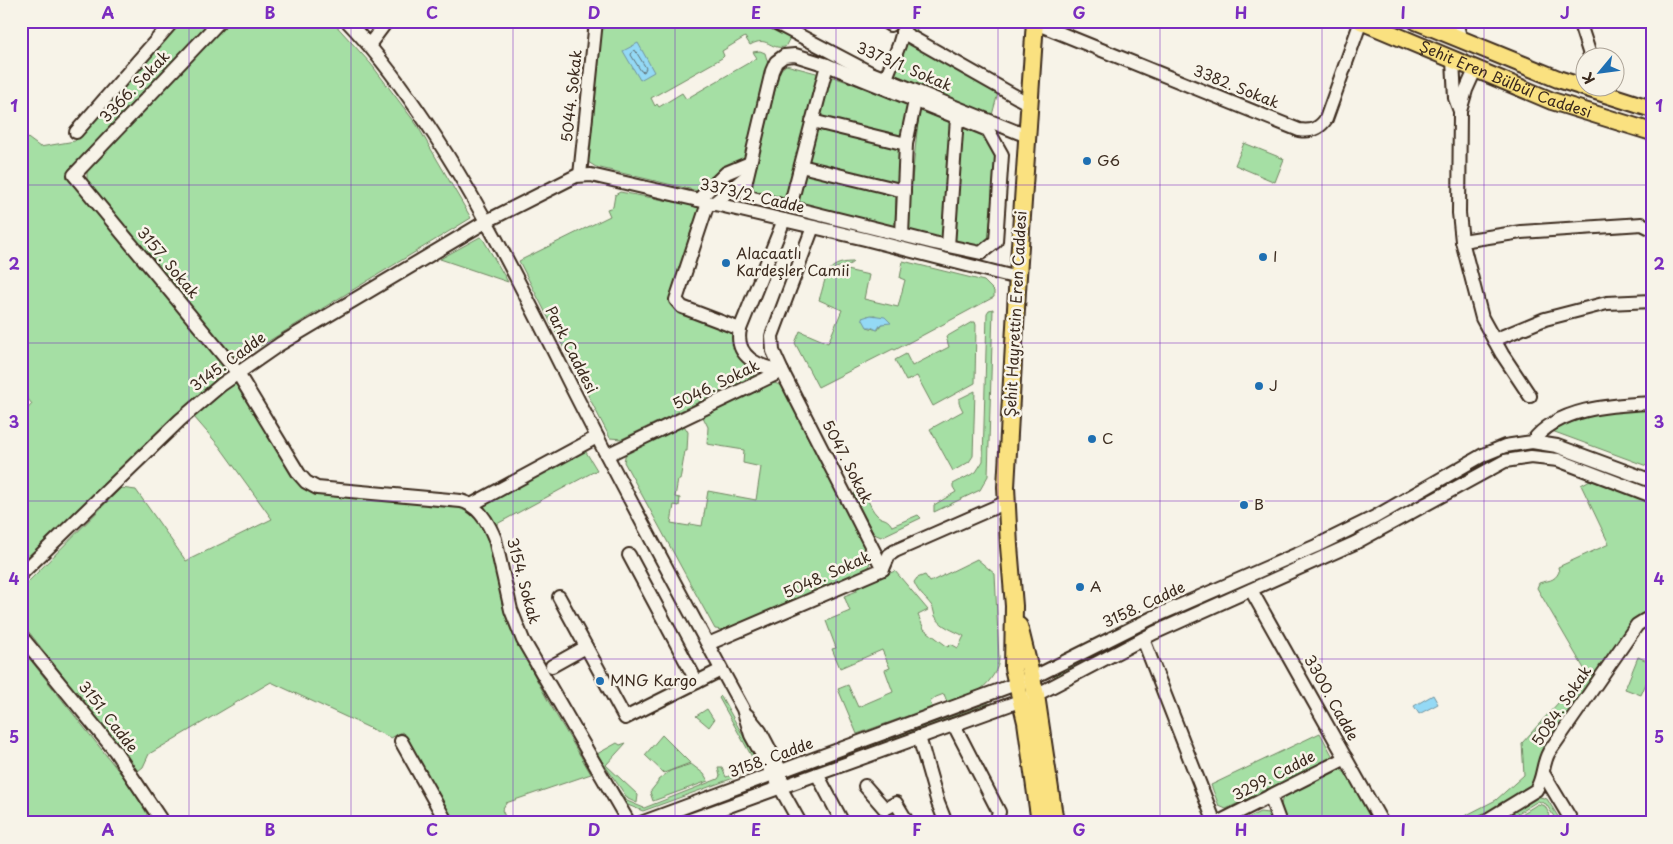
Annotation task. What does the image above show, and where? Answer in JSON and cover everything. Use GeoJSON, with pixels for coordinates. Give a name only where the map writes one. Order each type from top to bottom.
{"type":"FeatureCollection","features":[{"type":"Feature","properties":{"kind":"main road","name":"Şehit Eren Bülbül Caddesi"},"geometry":{"type":"LineString","coordinates":[[1416,21],[1558,79],[1576,84]]}},
{"type":"Feature","properties":{"kind":"main road","name":"Şehit Hayrettin Eren Caddesi"},"geometry":{"type":"LineString","coordinates":[[1034,22],[1018,278],[1007,502],[1014,606],[1024,681],[1056,823]]}},
{"type":"Feature","properties":{"kind":"main road","name":"Şehit Eren Bülbül Caddesi"},"geometry":{"type":"LineString","coordinates":[[1365,22],[1552,101],[1652,132]]}},
{"type":"Feature","properties":{"kind":"main road"},"geometry":{"type":"LineString","coordinates":[[1464,65],[1466,43]]}},
{"type":"Feature","properties":{"kind":"main road","name":"Şehit Eren Bülbül Caddesi"},"geometry":{"type":"LineString","coordinates":[[1624,98],[1652,108]]}},
{"type":"Feature","properties":{"kind":"main road","name":"Şehit Hayrettin Eren Caddesi"},"geometry":{"type":"LineString","coordinates":[[1028,698],[1026,722],[1040,823]]}},
{"type":"Feature","properties":{"kind":"street","name":"3366. Sokak"},"geometry":{"type":"LineString","coordinates":[[74,175],[220,21]]}},
{"type":"Feature","properties":{"kind":"street","name":"Park Caddesi"},"geometry":{"type":"LineString","coordinates":[[347,21],[369,44],[432,131],[487,221],[597,437],[743,709],[752,735],[777,773],[800,823]]}},
{"type":"Feature","properties":{"kind":"street"},"geometry":{"type":"LineString","coordinates":[[369,44],[387,21]]}},
{"type":"Feature","properties":{"kind":"street","name":"5044. Sokak"},"geometry":{"type":"LineString","coordinates":[[580,175],[596,21]]}},
{"type":"Feature","properties":{"kind":"street","name":"3373/1. Sokak"},"geometry":{"type":"LineString","coordinates":[[772,21],[855,65],[1027,136]]}},
{"type":"Feature","properties":{"kind":"street"},"geometry":{"type":"LineString","coordinates":[[1456,21],[1466,43]]}},
{"type":"Feature","properties":{"kind":"street"},"geometry":{"type":"LineString","coordinates":[[1580,21],[1588,48]]}},
{"type":"Feature","properties":{"kind":"street"},"geometry":{"type":"LineString","coordinates":[[76,132],[172,22]]}},
{"type":"Feature","properties":{"kind":"street","name":"3382. Sokak"},"geometry":{"type":"LineString","coordinates":[[1034,22],[1305,131],[1317,128],[1326,120],[1365,22]]}},
{"type":"Feature","properties":{"kind":"street"},"geometry":{"type":"LineString","coordinates":[[886,78],[904,27],[1029,104]]}},
{"type":"Feature","properties":{"kind":"street"},"geometry":{"type":"LineString","coordinates":[[784,56],[795,56],[827,65],[988,130],[1002,155],[996,241],[981,253],[790,208],[748,196],[744,187],[772,71],[776,62],[784,56]]}},
{"type":"Feature","properties":{"kind":"street"},"geometry":{"type":"LineString","coordinates":[[790,208],[827,65]]}},
{"type":"Feature","properties":{"kind":"street"},"geometry":{"type":"LineString","coordinates":[[1460,111],[1455,98],[1464,65]]}},
{"type":"Feature","properties":{"kind":"street"},"geometry":{"type":"LineString","coordinates":[[1464,65],[1466,90],[1460,111],[1459,213],[1462,241],[1482,318],[1530,396]]}},
{"type":"Feature","properties":{"kind":"street"},"geometry":{"type":"LineString","coordinates":[[902,235],[906,144],[915,101]]}},
{"type":"Feature","properties":{"kind":"street"},"geometry":{"type":"LineString","coordinates":[[948,246],[958,118]]}},
{"type":"Feature","properties":{"kind":"street"},"geometry":{"type":"LineString","coordinates":[[812,121],[906,144]]}},
{"type":"Feature","properties":{"kind":"street"},"geometry":{"type":"LineString","coordinates":[[800,166],[904,191]]}},
{"type":"Feature","properties":{"kind":"street"},"geometry":{"type":"LineString","coordinates":[[740,329],[682,306],[676,300],[706,203],[749,169]]}},
{"type":"Feature","properties":{"kind":"street","name":"3157. Sokak"},"geometry":{"type":"LineString","coordinates":[[74,175],[237,372]]}},
{"type":"Feature","properties":{"kind":"street"},"geometry":{"type":"LineString","coordinates":[[487,221],[580,175]]}},
{"type":"Feature","properties":{"kind":"street","name":"3373/2. Cadde"},"geometry":{"type":"LineString","coordinates":[[580,175],[590,175],[784,220],[1018,278]]}},
{"type":"Feature","properties":{"kind":"street"},"geometry":{"type":"LineString","coordinates":[[782,371],[756,364],[742,348],[739,341],[740,329],[784,220]]}},
{"type":"Feature","properties":{"kind":"street","name":"3145. Cadde"},"geometry":{"type":"LineString","coordinates":[[21,574],[180,420],[237,372],[487,221]]}},
{"type":"Feature","properties":{"kind":"street"},"geometry":{"type":"LineString","coordinates":[[1462,241],[1521,232],[1642,224],[1652,229]]}},
{"type":"Feature","properties":{"kind":"street","name":"5046. Sokak"},"geometry":{"type":"LineString","coordinates":[[607,455],[782,371],[773,351],[772,336],[813,227]]}},
{"type":"Feature","properties":{"kind":"street"},"geometry":{"type":"LineString","coordinates":[[1494,340],[1545,318],[1607,303],[1652,301]]}},
{"type":"Feature","properties":{"kind":"street","name":"5047. Sokak"},"geometry":{"type":"LineString","coordinates":[[782,371],[883,568]]}},
{"type":"Feature","properties":{"kind":"street"},"geometry":{"type":"LineString","coordinates":[[237,372],[299,474],[317,488],[462,501],[471,505],[597,437]]}},
{"type":"Feature","properties":{"kind":"street"},"geometry":{"type":"LineString","coordinates":[[1532,442],[1544,429],[1587,408],[1652,403]]}},
{"type":"Feature","properties":{"kind":"street","name":"3158. Cadde"},"geometry":{"type":"LineString","coordinates":[[641,823],[1024,681],[1148,620],[1375,517],[1495,449],[1532,442],[1557,446],[1652,481]]}},
{"type":"Feature","properties":{"kind":"street","name":"3158. Cadde"},"geometry":{"type":"LineString","coordinates":[[682,823],[1028,698],[1143,639],[1355,543],[1505,461],[1518,458],[1558,460],[1652,496]]}},
{"type":"Feature","properties":{"kind":"street"},"geometry":{"type":"LineString","coordinates":[[1465,465],[1473,478]]}},
{"type":"Feature","properties":{"kind":"street","name":"5048. Sokak"},"geometry":{"type":"LineString","coordinates":[[708,644],[883,568],[889,555],[895,551],[1007,502]]}},
{"type":"Feature","properties":{"kind":"street","name":"3154. Sokak"},"geometry":{"type":"LineString","coordinates":[[471,505],[484,518],[493,534],[513,617],[526,648],[629,823]]}},
{"type":"Feature","properties":{"kind":"street"},"geometry":{"type":"LineString","coordinates":[[630,555],[697,682]]}},
{"type":"Feature","properties":{"kind":"street","name":"3300. Cadde"},"geometry":{"type":"LineString","coordinates":[[1251,590],[1382,823]]}},
{"type":"Feature","properties":{"kind":"street"},"geometry":{"type":"LineString","coordinates":[[559,597],[625,718],[721,670]]}},
{"type":"Feature","properties":{"kind":"street","name":"5084. Sokak"},"geometry":{"type":"LineString","coordinates":[[1482,823],[1532,794],[1538,787],[1549,752],[1637,625],[1648,620]]}},
{"type":"Feature","properties":{"kind":"street","name":"3151. Cadde"},"geometry":{"type":"LineString","coordinates":[[21,636],[101,733],[132,775],[159,821]]}},
{"type":"Feature","properties":{"kind":"street"},"geometry":{"type":"LineString","coordinates":[[1143,639],[1216,823]]}},
{"type":"Feature","properties":{"kind":"street"},"geometry":{"type":"LineString","coordinates":[[552,666],[586,647]]}},
{"type":"Feature","properties":{"kind":"street"},"geometry":{"type":"LineString","coordinates":[[954,725],[999,812],[996,823]]}},
{"type":"Feature","properties":{"kind":"street"},"geometry":{"type":"LineString","coordinates":[[919,737],[938,803],[946,823]]}},
{"type":"Feature","properties":{"kind":"street"},"geometry":{"type":"LineString","coordinates":[[401,741],[446,823]]}},
{"type":"Feature","properties":{"kind":"street","name":"3299. Cadde"},"geometry":{"type":"LineString","coordinates":[[1216,823],[1346,758]]}},
{"type":"Feature","properties":{"kind":"street"},"geometry":{"type":"LineString","coordinates":[[1543,773],[1573,823]]}},
{"type":"Feature","properties":{"kind":"street"},"geometry":{"type":"LineString","coordinates":[[817,774],[842,823]]}},
{"type":"Feature","properties":{"kind":"street"},"geometry":{"type":"LineString","coordinates":[[865,786],[885,809],[896,803],[908,823]]}},
{"type":"Feature","properties":{"kind":"street"},"geometry":{"type":"LineString","coordinates":[[1270,796],[1280,823]]}},
{"type":"Feature","properties":{"kind":"green space"},"geometry":{"type":"Polygon","coordinates":[[[181,21],[213,21],[69,169],[69,178],[227,369],[21,563],[21,416],[32,404],[21,390],[21,133],[40,147],[75,141],[181,21]]]}},
{"type":"Feature","properties":{"kind":"green space"},"geometry":{"type":"Polygon","coordinates":[[[229,21],[332,21],[371,64],[417,125],[471,218],[236,361],[87,180],[87,170],[229,21]]]}},
{"type":"Feature","properties":{"kind":"green space"},"geometry":{"type":"Polygon","coordinates":[[[600,21],[767,21],[792,34],[785,47],[775,47],[765,42],[756,42],[750,45],[745,37],[722,51],[724,56],[722,58],[651,98],[655,106],[657,104],[659,107],[682,93],[686,99],[757,58],[753,52],[760,51],[765,53],[769,67],[744,162],[716,180],[711,176],[698,191],[596,167],[588,162],[585,155],[600,21]]]}},
{"type":"Feature","properties":{"kind":"green space"},"geometry":{"type":"Polygon","coordinates":[[[902,21],[918,22],[913,23],[912,27],[918,26],[916,31],[936,44],[998,93],[992,115],[882,74],[902,21]]]}},
{"type":"Feature","properties":{"kind":"green space"},"geometry":{"type":"Polygon","coordinates":[[[786,65],[820,74],[788,199],[785,200],[750,191],[780,70],[786,65]]]}},
{"type":"Feature","properties":{"kind":"green space"},"geometry":{"type":"Polygon","coordinates":[[[833,77],[908,103],[910,106],[901,136],[897,138],[816,119],[826,79],[833,77]]]}},
{"type":"Feature","properties":{"kind":"green space"},"geometry":{"type":"Polygon","coordinates":[[[922,109],[950,119],[952,122],[944,238],[942,239],[909,231],[907,228],[919,112],[922,109]]]}},
{"type":"Feature","properties":{"kind":"green space"},"geometry":{"type":"Polygon","coordinates":[[[961,126],[986,137],[998,155],[992,240],[981,248],[954,242],[961,126]]]}},
{"type":"Feature","properties":{"kind":"green space"},"geometry":{"type":"Polygon","coordinates":[[[816,127],[898,147],[900,149],[898,187],[806,164],[816,127]]]}},
{"type":"Feature","properties":{"kind":"green space"},"geometry":{"type":"Polygon","coordinates":[[[1244,143],[1284,159],[1275,182],[1235,165],[1244,143]]]}},
{"type":"Feature","properties":{"kind":"green space"},"geometry":{"type":"Polygon","coordinates":[[[804,169],[896,192],[895,228],[797,203],[804,169]]]}},
{"type":"Feature","properties":{"kind":"green space"},"geometry":{"type":"Polygon","coordinates":[[[620,192],[702,207],[677,309],[734,333],[733,339],[736,351],[742,361],[755,375],[622,439],[610,438],[519,261],[610,216],[607,209],[613,207],[615,195],[620,192]]]}},
{"type":"Feature","properties":{"kind":"green space"},"geometry":{"type":"Polygon","coordinates":[[[480,237],[483,239],[508,282],[440,259],[480,237]]]}},
{"type":"Feature","properties":{"kind":"green space"},"geometry":{"type":"Polygon","coordinates":[[[903,261],[984,281],[994,291],[994,297],[895,350],[893,349],[818,387],[795,343],[800,331],[828,343],[842,310],[819,300],[828,272],[837,265],[853,262],[847,266],[833,269],[828,277],[833,279],[836,271],[842,269],[869,275],[864,299],[898,307],[905,280],[900,278],[903,261]],[[875,315],[867,316],[867,327],[878,330],[881,324],[886,323],[875,315]]]}},
{"type":"Feature","properties":{"kind":"green space"},"geometry":{"type":"Polygon","coordinates":[[[993,309],[988,476],[980,490],[934,512],[934,505],[956,492],[953,484],[976,472],[983,461],[987,313],[993,309]]]}},
{"type":"Feature","properties":{"kind":"green space"},"geometry":{"type":"Polygon","coordinates":[[[975,322],[976,325],[975,383],[933,406],[917,376],[906,381],[895,360],[906,354],[912,366],[949,347],[946,337],[975,322]]]}},
{"type":"Feature","properties":{"kind":"green space"},"geometry":{"type":"Polygon","coordinates":[[[237,381],[298,484],[318,493],[460,506],[485,529],[497,556],[505,601],[521,648],[549,703],[591,774],[506,803],[502,810],[508,823],[453,823],[402,732],[391,738],[271,682],[149,754],[143,767],[138,771],[21,622],[21,589],[121,488],[136,490],[186,561],[272,519],[220,447],[194,417],[237,381]]]}},
{"type":"Feature","properties":{"kind":"green space"},"geometry":{"type":"Polygon","coordinates":[[[772,382],[782,386],[870,559],[869,568],[723,630],[715,629],[624,462],[626,451],[683,424],[688,432],[687,451],[685,451],[675,497],[680,498],[679,506],[674,505],[671,523],[702,526],[708,491],[756,500],[761,467],[743,463],[744,450],[707,444],[708,427],[702,415],[772,382]]]}},
{"type":"Feature","properties":{"kind":"green space"},"geometry":{"type":"Polygon","coordinates":[[[975,391],[973,456],[969,462],[953,471],[930,429],[963,411],[959,399],[975,391]]]}},
{"type":"Feature","properties":{"kind":"green space"},"geometry":{"type":"Polygon","coordinates":[[[1652,407],[1652,468],[1552,431],[1571,420],[1596,411],[1652,407]]]}},
{"type":"Feature","properties":{"kind":"green space"},"geometry":{"type":"Polygon","coordinates":[[[1538,447],[1565,454],[1652,487],[1652,491],[1529,451],[1503,456],[1476,470],[1474,466],[1501,452],[1538,447]]]}},
{"type":"Feature","properties":{"kind":"green space"},"geometry":{"type":"Polygon","coordinates":[[[582,451],[586,452],[597,470],[497,524],[495,528],[482,507],[484,503],[582,451]]]}},
{"type":"Feature","properties":{"kind":"green space"},"geometry":{"type":"Polygon","coordinates":[[[1462,473],[1464,477],[1371,530],[1153,627],[1151,624],[1462,473]]]}},
{"type":"Feature","properties":{"kind":"green space"},"geometry":{"type":"Polygon","coordinates":[[[1590,480],[1652,503],[1652,615],[1537,775],[1531,787],[1521,796],[1475,823],[1451,823],[1496,800],[1524,775],[1522,743],[1586,672],[1537,588],[1539,583],[1555,578],[1559,572],[1558,567],[1609,544],[1581,485],[1590,480]],[[1542,723],[1531,736],[1542,746],[1554,734],[1542,723]]]}},
{"type":"Feature","properties":{"kind":"green space"},"geometry":{"type":"Polygon","coordinates":[[[859,491],[864,495],[876,514],[888,521],[892,526],[918,515],[921,518],[881,537],[874,534],[853,494],[859,491]]]}},
{"type":"Feature","properties":{"kind":"green space"},"geometry":{"type":"Polygon","coordinates":[[[977,559],[995,574],[999,658],[996,671],[991,679],[981,689],[965,697],[947,702],[944,694],[930,702],[932,707],[857,734],[838,689],[848,685],[858,707],[893,692],[885,670],[890,668],[882,650],[840,668],[832,649],[836,648],[826,621],[850,611],[844,596],[857,591],[856,587],[895,571],[928,610],[918,615],[924,629],[948,647],[951,644],[958,648],[964,636],[948,628],[938,620],[933,608],[914,582],[917,578],[925,575],[930,582],[977,559]]]}},
{"type":"Feature","properties":{"kind":"green space"},"geometry":{"type":"Polygon","coordinates":[[[1148,626],[1149,629],[1055,678],[1054,675],[1148,626]]]}},
{"type":"Feature","properties":{"kind":"green space"},"geometry":{"type":"Polygon","coordinates":[[[21,648],[133,789],[147,814],[146,819],[140,823],[21,823],[21,648]]]}},
{"type":"Feature","properties":{"kind":"green space"},"geometry":{"type":"Polygon","coordinates":[[[1638,657],[1652,663],[1652,670],[1641,695],[1625,689],[1638,657]]]}},
{"type":"Feature","properties":{"kind":"green space"},"geometry":{"type":"Polygon","coordinates":[[[721,696],[755,757],[750,772],[643,811],[625,804],[602,770],[604,770],[627,801],[644,808],[718,779],[720,776],[718,768],[722,768],[726,777],[745,771],[742,763],[752,757],[719,698],[721,696]]]}},
{"type":"Feature","properties":{"kind":"green space"},"geometry":{"type":"Polygon","coordinates":[[[989,703],[991,705],[801,775],[799,771],[989,703]]]}},
{"type":"Feature","properties":{"kind":"green space"},"geometry":{"type":"Polygon","coordinates":[[[707,709],[714,720],[709,727],[696,716],[707,709]]]}},
{"type":"Feature","properties":{"kind":"green space"},"geometry":{"type":"Polygon","coordinates":[[[1320,733],[1332,758],[1226,809],[1219,806],[1211,785],[1320,733]]]}},
{"type":"Feature","properties":{"kind":"green space"},"geometry":{"type":"Polygon","coordinates":[[[662,735],[690,763],[664,773],[645,755],[662,735]]]}},
{"type":"Feature","properties":{"kind":"green space"},"geometry":{"type":"Polygon","coordinates":[[[617,743],[620,745],[626,743],[606,765],[638,795],[637,803],[628,799],[597,754],[617,743]]]}},
{"type":"Feature","properties":{"kind":"green space"},"geometry":{"type":"Polygon","coordinates":[[[691,764],[704,774],[708,781],[653,801],[650,792],[658,780],[670,771],[691,764]]]}},
{"type":"Feature","properties":{"kind":"green space"},"geometry":{"type":"Polygon","coordinates":[[[1338,768],[1347,774],[1374,823],[1287,823],[1281,805],[1283,795],[1338,768]]]}},
{"type":"Feature","properties":{"kind":"green space"},"geometry":{"type":"Polygon","coordinates":[[[1537,796],[1547,799],[1562,823],[1558,823],[1546,804],[1538,801],[1502,823],[1493,823],[1537,796]]]}},
{"type":"Feature","properties":{"kind":"green space"},"geometry":{"type":"Polygon","coordinates":[[[1538,804],[1545,806],[1550,816],[1544,819],[1545,821],[1541,823],[1507,823],[1538,804]]]}},
{"type":"Feature","properties":{"kind":"green space"},"geometry":{"type":"Polygon","coordinates":[[[1260,812],[1268,813],[1273,823],[1238,823],[1260,812]]]}},
{"type":"Feature","properties":{"kind":"water"},"geometry":{"type":"Polygon","coordinates":[[[638,43],[654,72],[640,80],[623,51],[638,43]]]}},
{"type":"Feature","properties":{"kind":"water"},"geometry":{"type":"Polygon","coordinates":[[[871,315],[885,317],[891,323],[881,324],[877,330],[867,327],[862,318],[871,315]]]}},
{"type":"Feature","properties":{"kind":"water"},"geometry":{"type":"Polygon","coordinates":[[[1433,695],[1438,704],[1419,714],[1414,706],[1433,695]]]}},
{"type":"Feature","properties":{"kind":"place","name":"G6"},"geometry":{"type":"Point","coordinates":[1087,161]}},
{"type":"Feature","properties":{"kind":"place","name":"I"},"geometry":{"type":"Point","coordinates":[1263,257]}},
{"type":"Feature","properties":{"kind":"place","name":"Alacaatlı Kardeşler Camii"},"geometry":{"type":"Point","coordinates":[726,263]}},
{"type":"Feature","properties":{"kind":"place","name":"J"},"geometry":{"type":"Point","coordinates":[1259,386]}},
{"type":"Feature","properties":{"kind":"place","name":"C"},"geometry":{"type":"Point","coordinates":[1092,439]}},
{"type":"Feature","properties":{"kind":"place","name":"B"},"geometry":{"type":"Point","coordinates":[1244,505]}},
{"type":"Feature","properties":{"kind":"place","name":"A"},"geometry":{"type":"Point","coordinates":[1080,587]}},
{"type":"Feature","properties":{"kind":"place","name":"MNG Kargo"},"geometry":{"type":"Point","coordinates":[600,681]}}]}
